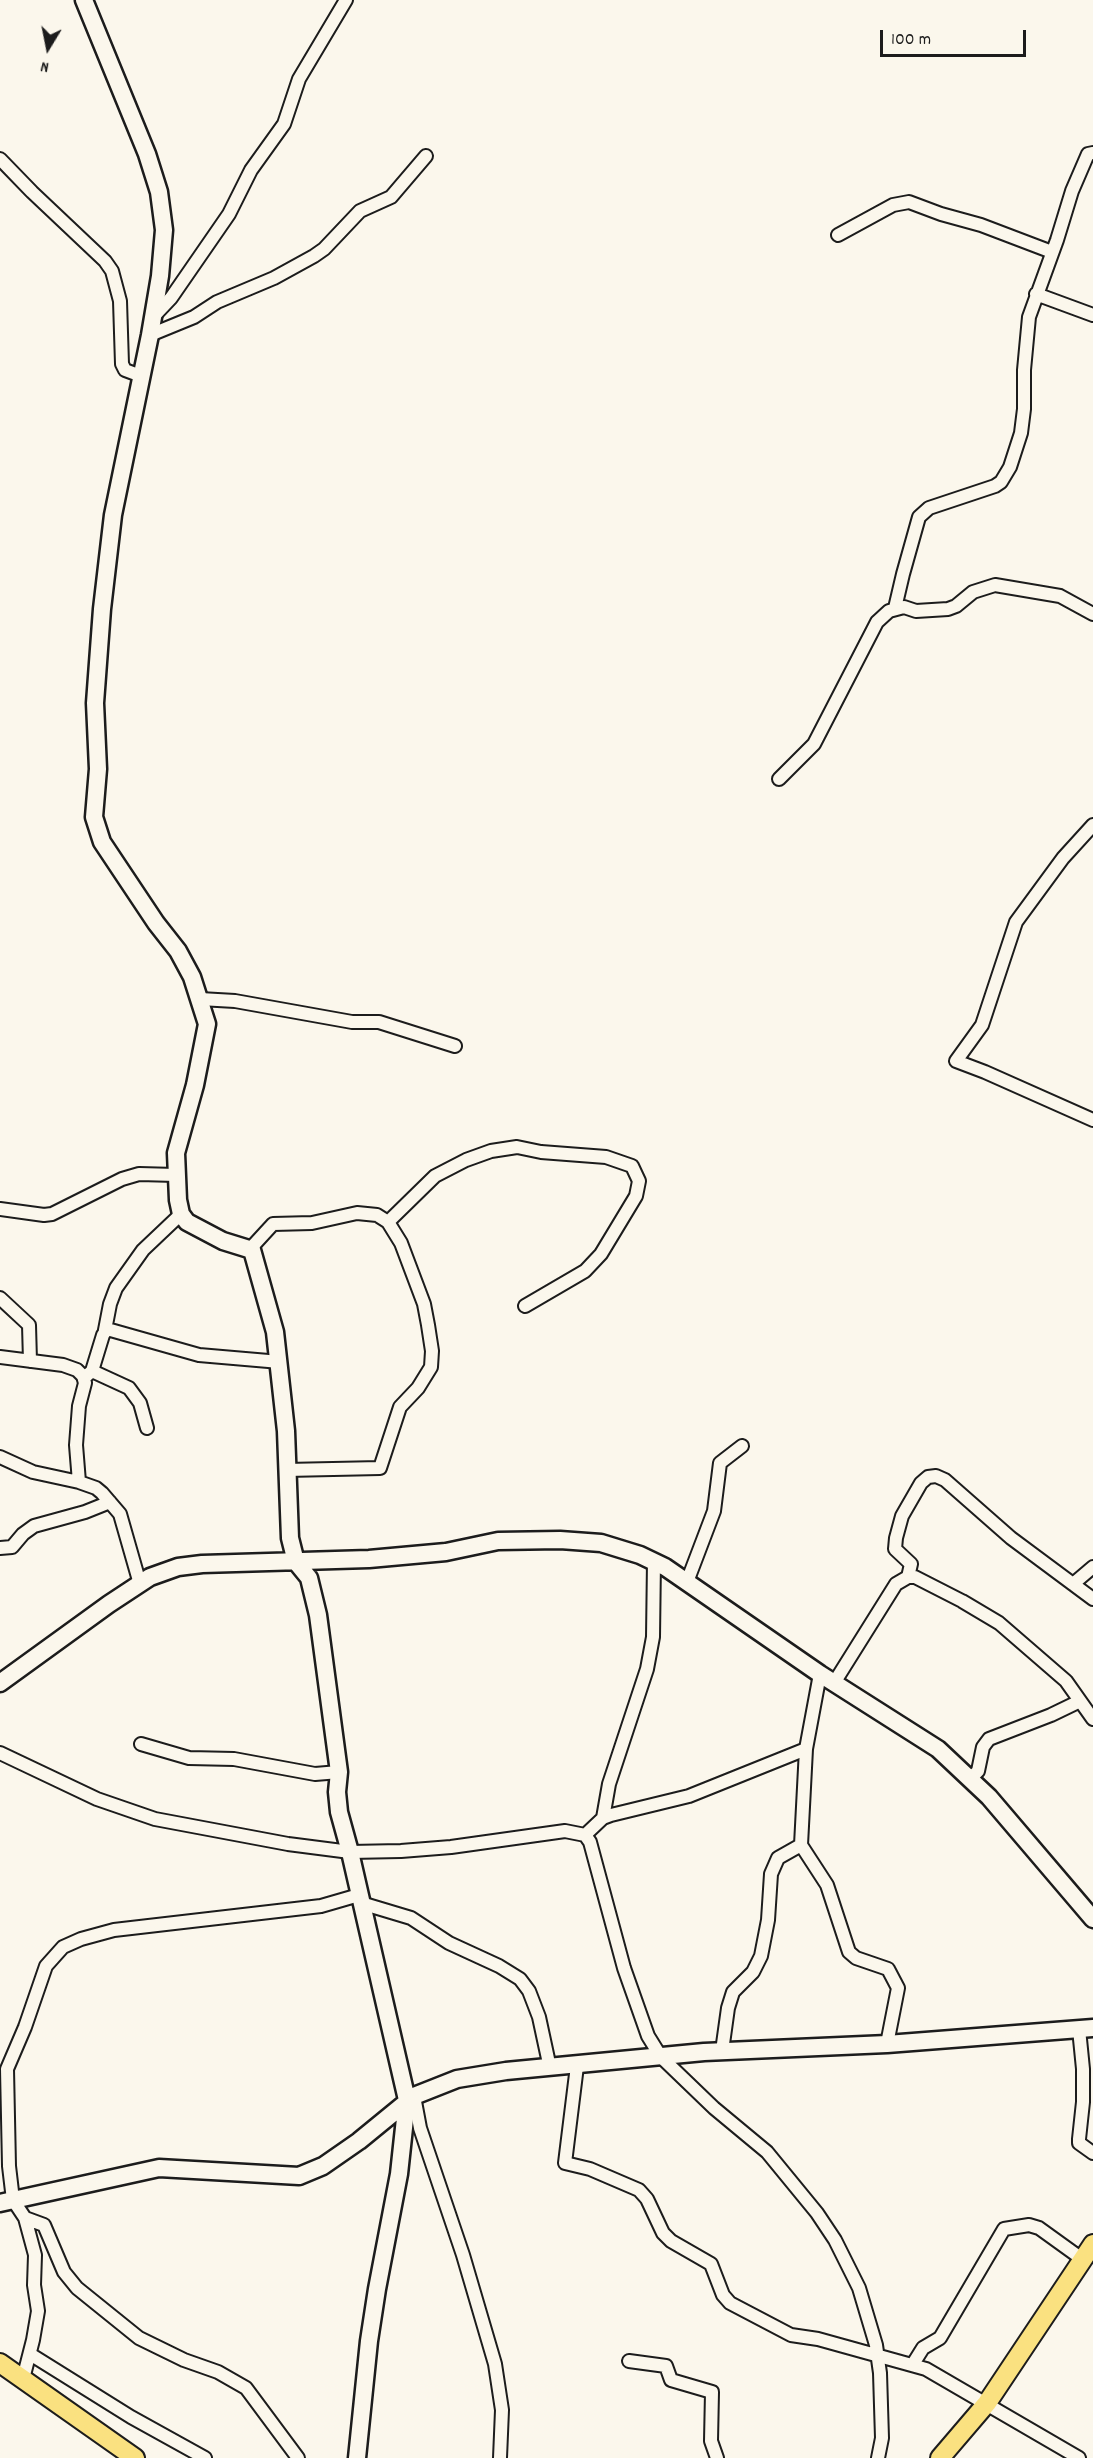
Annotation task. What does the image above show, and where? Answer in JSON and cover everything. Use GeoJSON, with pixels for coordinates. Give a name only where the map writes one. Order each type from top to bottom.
{"type":"FeatureCollection","features":[{"type":"Feature","properties":{"kind":"main road"},"geometry":{"type":"LineString","coordinates":[[940,2458],[987,2403],[1093,2244]]}},
{"type":"Feature","properties":{"kind":"main road"},"geometry":{"type":"LineString","coordinates":[[0,2363],[135,2458]]}},
{"type":"Feature","properties":{"kind":"street"},"geometry":{"type":"LineString","coordinates":[[84,0],[147,154],[159,192],[164,230],[160,276],[150,335],[113,514],[102,609],[95,703],[98,769],[94,817],[102,842],[156,923],[178,951],[201,999],[207,1024],[203,1050],[176,1153],[181,1214],[187,1222],[223,1241],[250,1249],[254,1254],[275,1332],[286,1431],[290,1538],[296,1562],[309,1578],[318,1615],[339,1772],[337,1792],[339,1812],[411,2098],[463,2255],[495,2364],[502,2410],[500,2458]]}},
{"type":"Feature","properties":{"kind":"street"},"geometry":{"type":"LineString","coordinates":[[152,318],[171,298],[229,214],[251,170],[284,124],[299,79],[346,0]]}},
{"type":"Feature","properties":{"kind":"street"},"geometry":{"type":"LineString","coordinates":[[778,779],[814,744],[877,622],[895,608],[919,518],[929,508],[995,486],[1001,482],[1010,467],[1021,433],[1029,317],[1072,191],[1092,149]]}},
{"type":"Feature","properties":{"kind":"street"},"geometry":{"type":"LineString","coordinates":[[150,335],[194,317],[217,302],[274,278],[314,256],[324,249],[360,211],[391,197],[426,156]]}},
{"type":"Feature","properties":{"kind":"street"},"geometry":{"type":"LineString","coordinates":[[0,159],[105,261],[112,271],[120,302],[122,364],[125,370],[141,376]]}},
{"type":"Feature","properties":{"kind":"street"},"geometry":{"type":"LineString","coordinates":[[838,235],[893,205],[909,202],[981,225],[1052,252]]}},
{"type":"Feature","properties":{"kind":"street"},"geometry":{"type":"LineString","coordinates":[[1036,294],[1093,315]]}},
{"type":"Feature","properties":{"kind":"street"},"geometry":{"type":"LineString","coordinates":[[895,608],[938,611],[948,609],[956,606],[973,592],[995,585],[1060,596],[1093,614]]}},
{"type":"Feature","properties":{"kind":"street"},"geometry":{"type":"LineString","coordinates":[[1093,825],[1064,858],[1016,922],[982,1025],[956,1061],[1093,1120]]}},
{"type":"Feature","properties":{"kind":"street"},"geometry":{"type":"LineString","coordinates":[[201,999],[235,1001],[352,1023],[379,1022],[455,1046]]}},
{"type":"Feature","properties":{"kind":"street"},"geometry":{"type":"LineString","coordinates":[[388,1222],[435,1176],[466,1160],[491,1151],[517,1147],[541,1152],[606,1157],[632,1166],[639,1180],[636,1196],[601,1254],[585,1272],[525,1306]]}},
{"type":"Feature","properties":{"kind":"street"},"geometry":{"type":"LineString","coordinates":[[0,1209],[52,1214],[122,1179],[139,1174],[176,1175]]}},
{"type":"Feature","properties":{"kind":"street"},"geometry":{"type":"LineString","coordinates":[[250,1249],[273,1224],[312,1223],[357,1213],[377,1215],[388,1222],[410,1264],[424,1304],[432,1360],[428,1376],[400,1407],[380,1468],[286,1470]]}},
{"type":"Feature","properties":{"kind":"street"},"geometry":{"type":"LineString","coordinates":[[79,1482],[76,1445],[88,1375],[105,1330],[116,1288],[143,1250],[181,1214]]}},
{"type":"Feature","properties":{"kind":"street"},"geometry":{"type":"LineString","coordinates":[[0,1298],[29,1325],[30,1361]]}},
{"type":"Feature","properties":{"kind":"street"},"geometry":{"type":"LineString","coordinates":[[105,1330],[110,1329],[199,1355],[280,1362]]}},
{"type":"Feature","properties":{"kind":"street"},"geometry":{"type":"LineString","coordinates":[[0,1357],[63,1365],[129,1388],[140,1403],[147,1428]]}},
{"type":"Feature","properties":{"kind":"street"},"geometry":{"type":"LineString","coordinates":[[687,1582],[714,1511],[720,1463],[742,1446]]}},
{"type":"Feature","properties":{"kind":"street"},"geometry":{"type":"LineString","coordinates":[[0,1457],[33,1472],[96,1488],[110,1502],[124,1526],[140,1584]]}},
{"type":"Feature","properties":{"kind":"street"},"geometry":{"type":"LineString","coordinates":[[908,1577],[911,1564],[895,1549],[896,1538],[902,1516],[917,1490],[927,1477],[933,1475],[945,1480],[1011,1538],[1090,1598]]}},
{"type":"Feature","properties":{"kind":"street"},"geometry":{"type":"LineString","coordinates":[[0,1548],[12,1547],[23,1534],[34,1526],[85,1512],[110,1502]]}},
{"type":"Feature","properties":{"kind":"street"},"geometry":{"type":"LineString","coordinates":[[0,1683],[140,1584],[162,1572],[194,1565],[358,1560],[446,1552],[498,1541],[560,1540],[601,1543],[654,1561],[827,1679],[938,1749],[971,1778],[1093,1919]]}},
{"type":"Feature","properties":{"kind":"street"},"geometry":{"type":"LineString","coordinates":[[603,1818],[609,1784],[647,1669],[653,1637],[654,1561]]}},
{"type":"Feature","properties":{"kind":"street"},"geometry":{"type":"LineString","coordinates":[[1073,1584],[1093,1567]]}},
{"type":"Feature","properties":{"kind":"street"},"geometry":{"type":"LineString","coordinates":[[1090,1598],[1093,1575]]}},
{"type":"Feature","properties":{"kind":"street"},"geometry":{"type":"LineString","coordinates":[[887,2044],[898,1988],[888,1969],[856,1958],[849,1952],[827,1885],[801,1845],[806,1749],[827,1679],[896,1584],[908,1577],[915,1577],[999,1623],[1066,1681],[1086,1704],[1093,1719]]}},
{"type":"Feature","properties":{"kind":"street"},"geometry":{"type":"LineString","coordinates":[[971,1778],[978,1771],[983,1746],[989,1739],[1086,1704]]}},
{"type":"Feature","properties":{"kind":"street"},"geometry":{"type":"LineString","coordinates":[[141,1744],[189,1758],[220,1757],[315,1774],[339,1772]]}},
{"type":"Feature","properties":{"kind":"street"},"geometry":{"type":"LineString","coordinates":[[585,1835],[603,1818],[688,1796],[806,1749]]}},
{"type":"Feature","properties":{"kind":"street"},"geometry":{"type":"LineString","coordinates":[[0,1754],[97,1799],[155,1819],[288,1844],[350,1852],[451,1847],[565,1831],[585,1835],[590,1842],[624,1968],[648,2036],[662,2057],[714,2108],[767,2152],[817,2213],[835,2240],[859,2288],[878,2355],[882,2409],[882,2438],[878,2458]]}},
{"type":"Feature","properties":{"kind":"street"},"geometry":{"type":"LineString","coordinates":[[722,2051],[728,2008],[733,1992],[753,1972],[761,1956],[768,1920],[771,1874],[778,1858],[801,1845]]}},
{"type":"Feature","properties":{"kind":"street"},"geometry":{"type":"LineString","coordinates":[[298,2458],[246,2388],[218,2372],[184,2360],[139,2338],[77,2288],[64,2272],[44,2225],[25,2218],[7,2201],[9,2166],[4,2131],[7,2069],[25,2027],[46,1966],[63,1947],[81,1939],[114,1930],[321,1906],[360,1899],[411,1918],[449,1943],[499,1966],[520,1979],[529,1991],[539,2017],[550,2068]]}},
{"type":"Feature","properties":{"kind":"street"},"geometry":{"type":"LineString","coordinates":[[7,2201],[159,2168],[299,2176],[322,2166],[359,2141],[411,2098],[457,2079],[506,2071],[722,2051],[887,2044],[1086,2029],[1079,2139],[1080,2143],[1093,2153]]}},
{"type":"Feature","properties":{"kind":"street"},"geometry":{"type":"LineString","coordinates":[[577,2066],[565,2163],[590,2169],[639,2190],[647,2199],[663,2232],[671,2241],[711,2264],[723,2295],[737,2307],[791,2335],[818,2339],[913,2364],[987,2403],[1079,2458]]}},
{"type":"Feature","properties":{"kind":"street"},"geometry":{"type":"LineString","coordinates":[[357,2458],[369,2341],[411,2098]]}},
{"type":"Feature","properties":{"kind":"street"},"geometry":{"type":"LineString","coordinates":[[23,2379],[38,2311],[34,2285],[35,2255],[25,2218]]}},
{"type":"Feature","properties":{"kind":"street"},"geometry":{"type":"LineString","coordinates":[[913,2364],[923,2348],[940,2338],[1004,2229],[1029,2225],[1039,2228],[1083,2259]]}},
{"type":"Feature","properties":{"kind":"street"},"geometry":{"type":"LineString","coordinates":[[30,2354],[131,2417],[205,2458]]}},
{"type":"Feature","properties":{"kind":"street"},"geometry":{"type":"LineString","coordinates":[[629,2361],[666,2366],[671,2380],[712,2392],[711,2441],[717,2458]]}}]}
